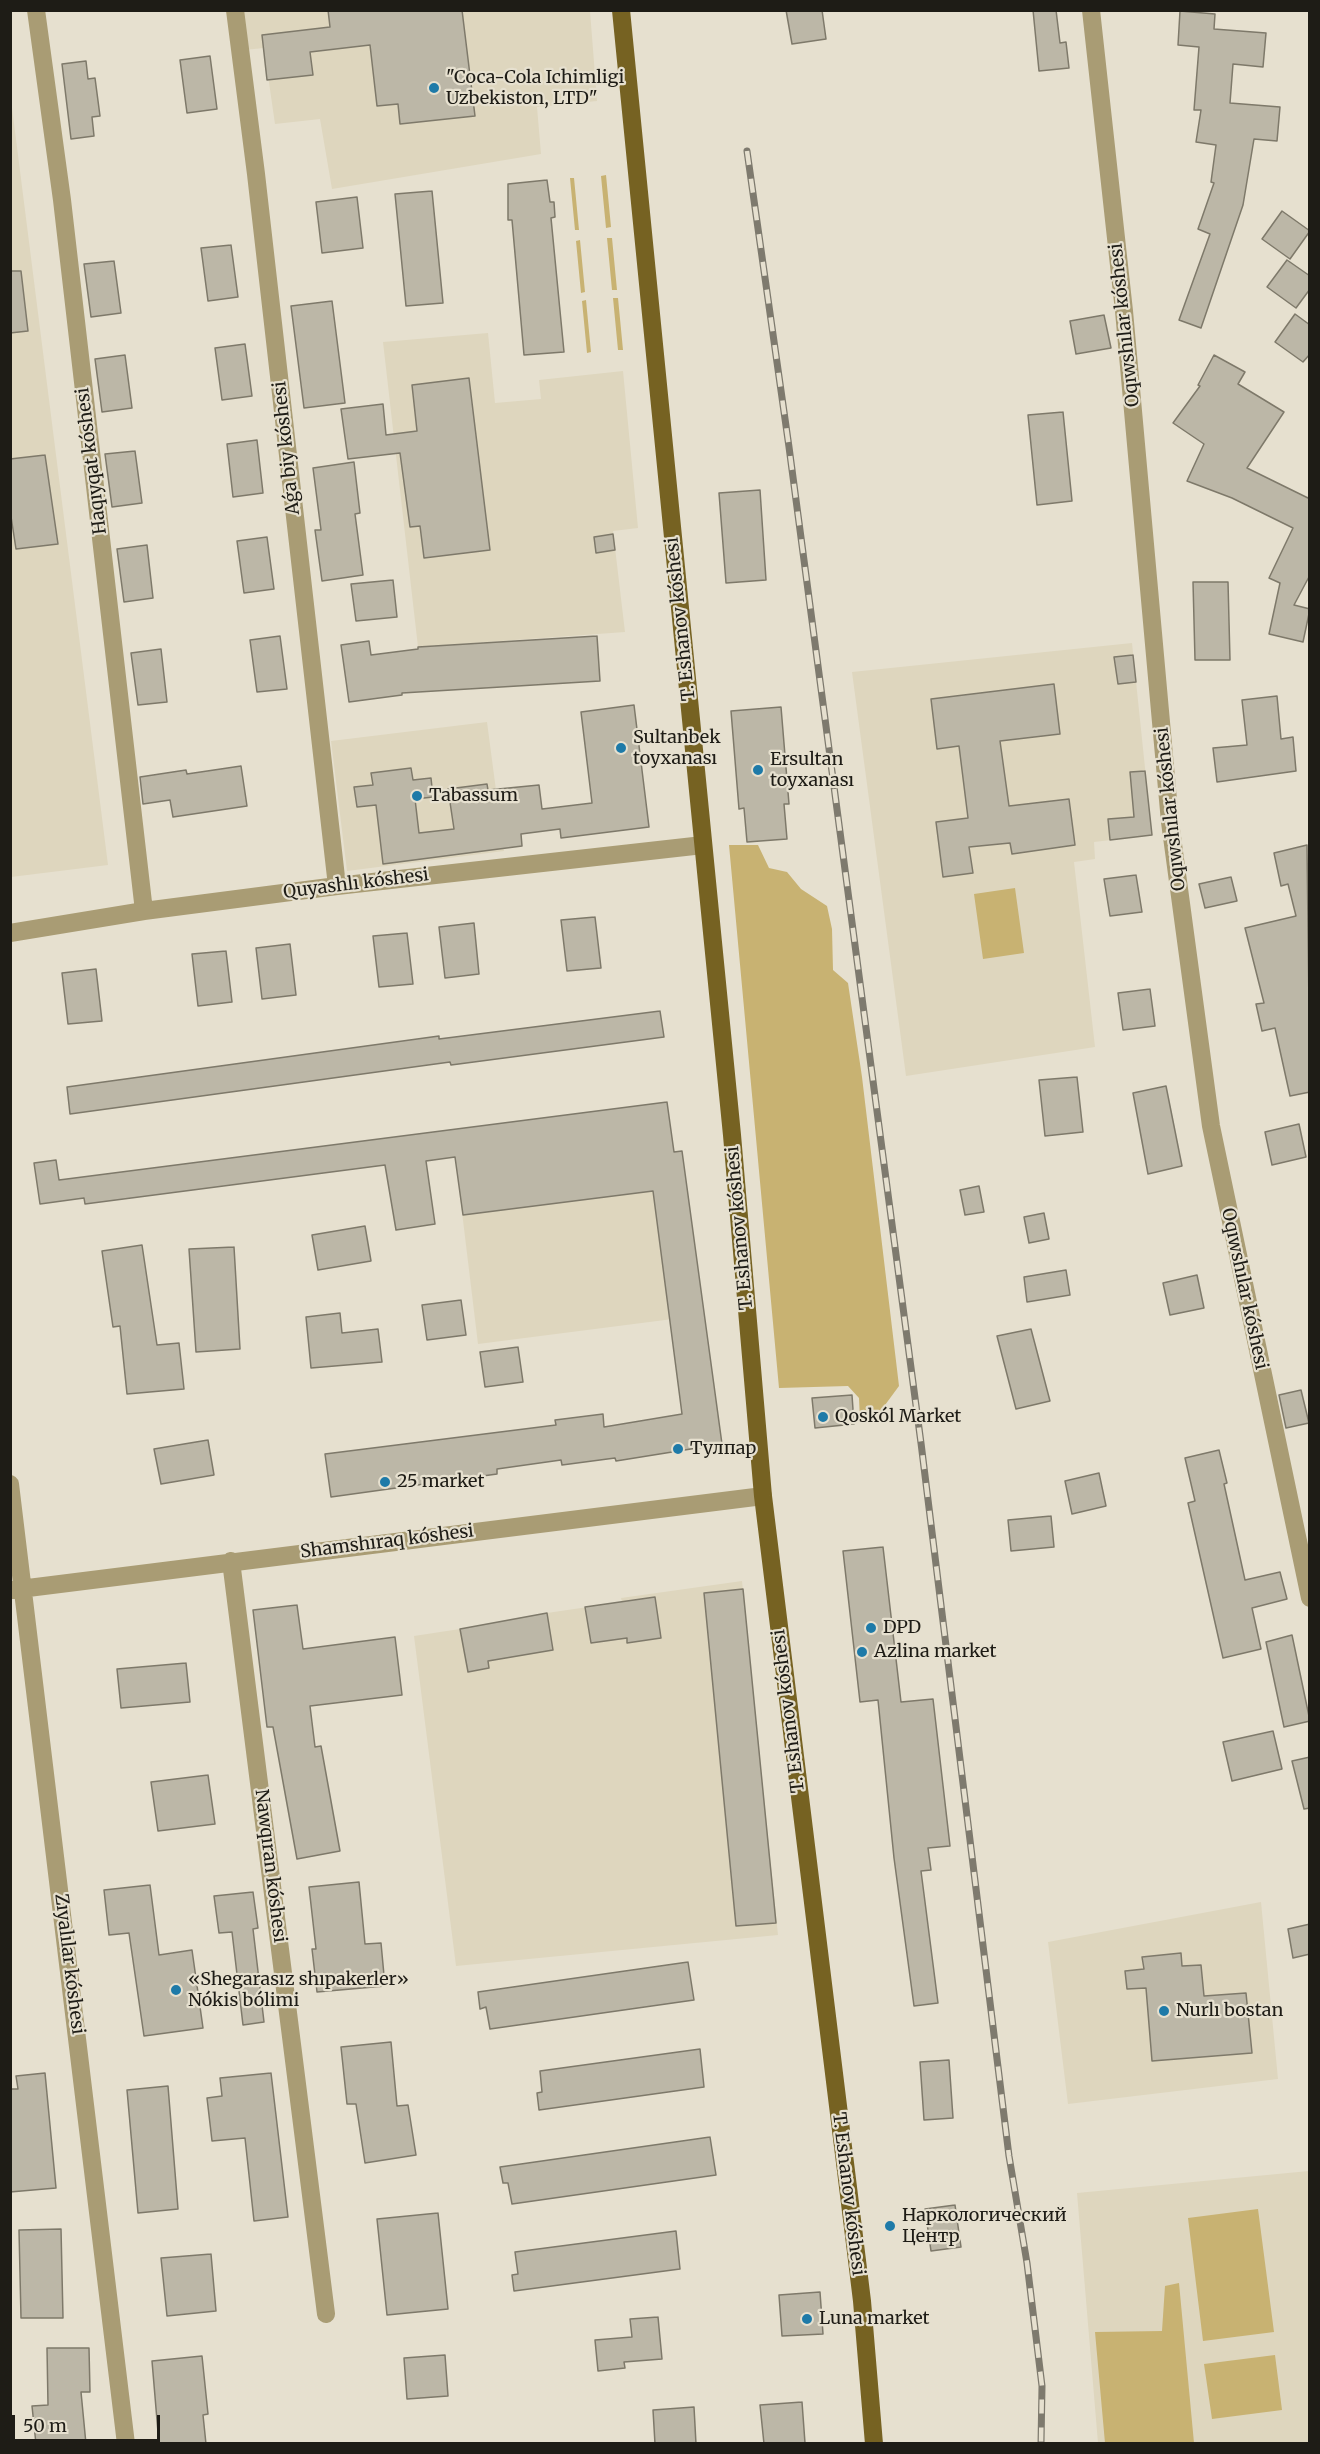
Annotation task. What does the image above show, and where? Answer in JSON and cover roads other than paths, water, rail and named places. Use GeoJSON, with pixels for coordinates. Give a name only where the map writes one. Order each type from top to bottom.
{"type":"FeatureCollection","features":[{"type":"Feature","properties":{"kind":"main road","name":"T. Eshanov kóshesi"},"geometry":{"type":"LineString","coordinates":[[621,10],[764,1496],[862,2301],[874,2444]]}},
{"type":"Feature","properties":{"kind":"street","name":"Haqıyqat kóshesi"},"geometry":{"type":"LineString","coordinates":[[36,10],[62,200],[144,911]]}},
{"type":"Feature","properties":{"kind":"street","name":"Aǵa biy kóshesi"},"geometry":{"type":"LineString","coordinates":[[235,10],[256,174],[337,886]]}},
{"type":"Feature","properties":{"kind":"street","name":"Oqıwshılar kóshesi"},"geometry":{"type":"LineString","coordinates":[[1091,10],[1124,311],[1170,822],[1211,1126],[1310,1598]]}},
{"type":"Feature","properties":{"kind":"street","name":"Quyashlı kóshesi"},"geometry":{"type":"LineString","coordinates":[[10,933],[144,911],[337,886],[703,845]]}},
{"type":"Feature","properties":{"kind":"street","name":"Zıyalılar kóshesi"},"geometry":{"type":"LineString","coordinates":[[10,1484],[16,1590],[84,2078],[126,2444]]}},
{"type":"Feature","properties":{"kind":"street","name":"Shamshıraq kóshesi"},"geometry":{"type":"LineString","coordinates":[[16,1590],[231,1561],[764,1496]]}},
{"type":"Feature","properties":{"kind":"street","name":"Nawqıran kóshesi"},"geometry":{"type":"LineString","coordinates":[[231,1561],[326,2314]]}},
{"type":"Feature","properties":{"kind":"railway"},"geometry":{"type":"LineString","coordinates":[[747,151],[789,447],[921,1443],[1009,2156],[1027,2263],[1042,2386],[1041,2444]]}},
{"type":"Feature","properties":{"kind":"place","name":"\"Coca-Cola Ichimligi Uzbekiston, LTD\""},"geometry":{"type":"Point","coordinates":[434,88]}},
{"type":"Feature","properties":{"kind":"place","name":"Sultanbek toyxanası"},"geometry":{"type":"Point","coordinates":[621,748]}},
{"type":"Feature","properties":{"kind":"place","name":"Ersultan toyxanası"},"geometry":{"type":"Point","coordinates":[758,770]}},
{"type":"Feature","properties":{"kind":"place","name":"Tabassum"},"geometry":{"type":"Point","coordinates":[417,796]}},
{"type":"Feature","properties":{"kind":"place","name":"Qoskól Market"},"geometry":{"type":"Point","coordinates":[823,1417]}},
{"type":"Feature","properties":{"kind":"place","name":"Тулпар"},"geometry":{"type":"Point","coordinates":[678,1449]}},
{"type":"Feature","properties":{"kind":"place","name":"25 market"},"geometry":{"type":"Point","coordinates":[385,1482]}},
{"type":"Feature","properties":{"kind":"place","name":"DPD"},"geometry":{"type":"Point","coordinates":[871,1628]}},
{"type":"Feature","properties":{"kind":"place","name":"Azlina market"},"geometry":{"type":"Point","coordinates":[862,1652]}},
{"type":"Feature","properties":{"kind":"place","name":"«Shegarasız shıpakerler» Nókis bólimi"},"geometry":{"type":"Point","coordinates":[176,1990]}},
{"type":"Feature","properties":{"kind":"place","name":"Nurlı bostan"},"geometry":{"type":"Point","coordinates":[1164,2011]}},
{"type":"Feature","properties":{"kind":"place","name":"Наркологический Центр"},"geometry":{"type":"Point","coordinates":[890,2226]}},
{"type":"Feature","properties":{"kind":"place","name":"Luna market"},"geometry":{"type":"Point","coordinates":[807,2319]}}]}
